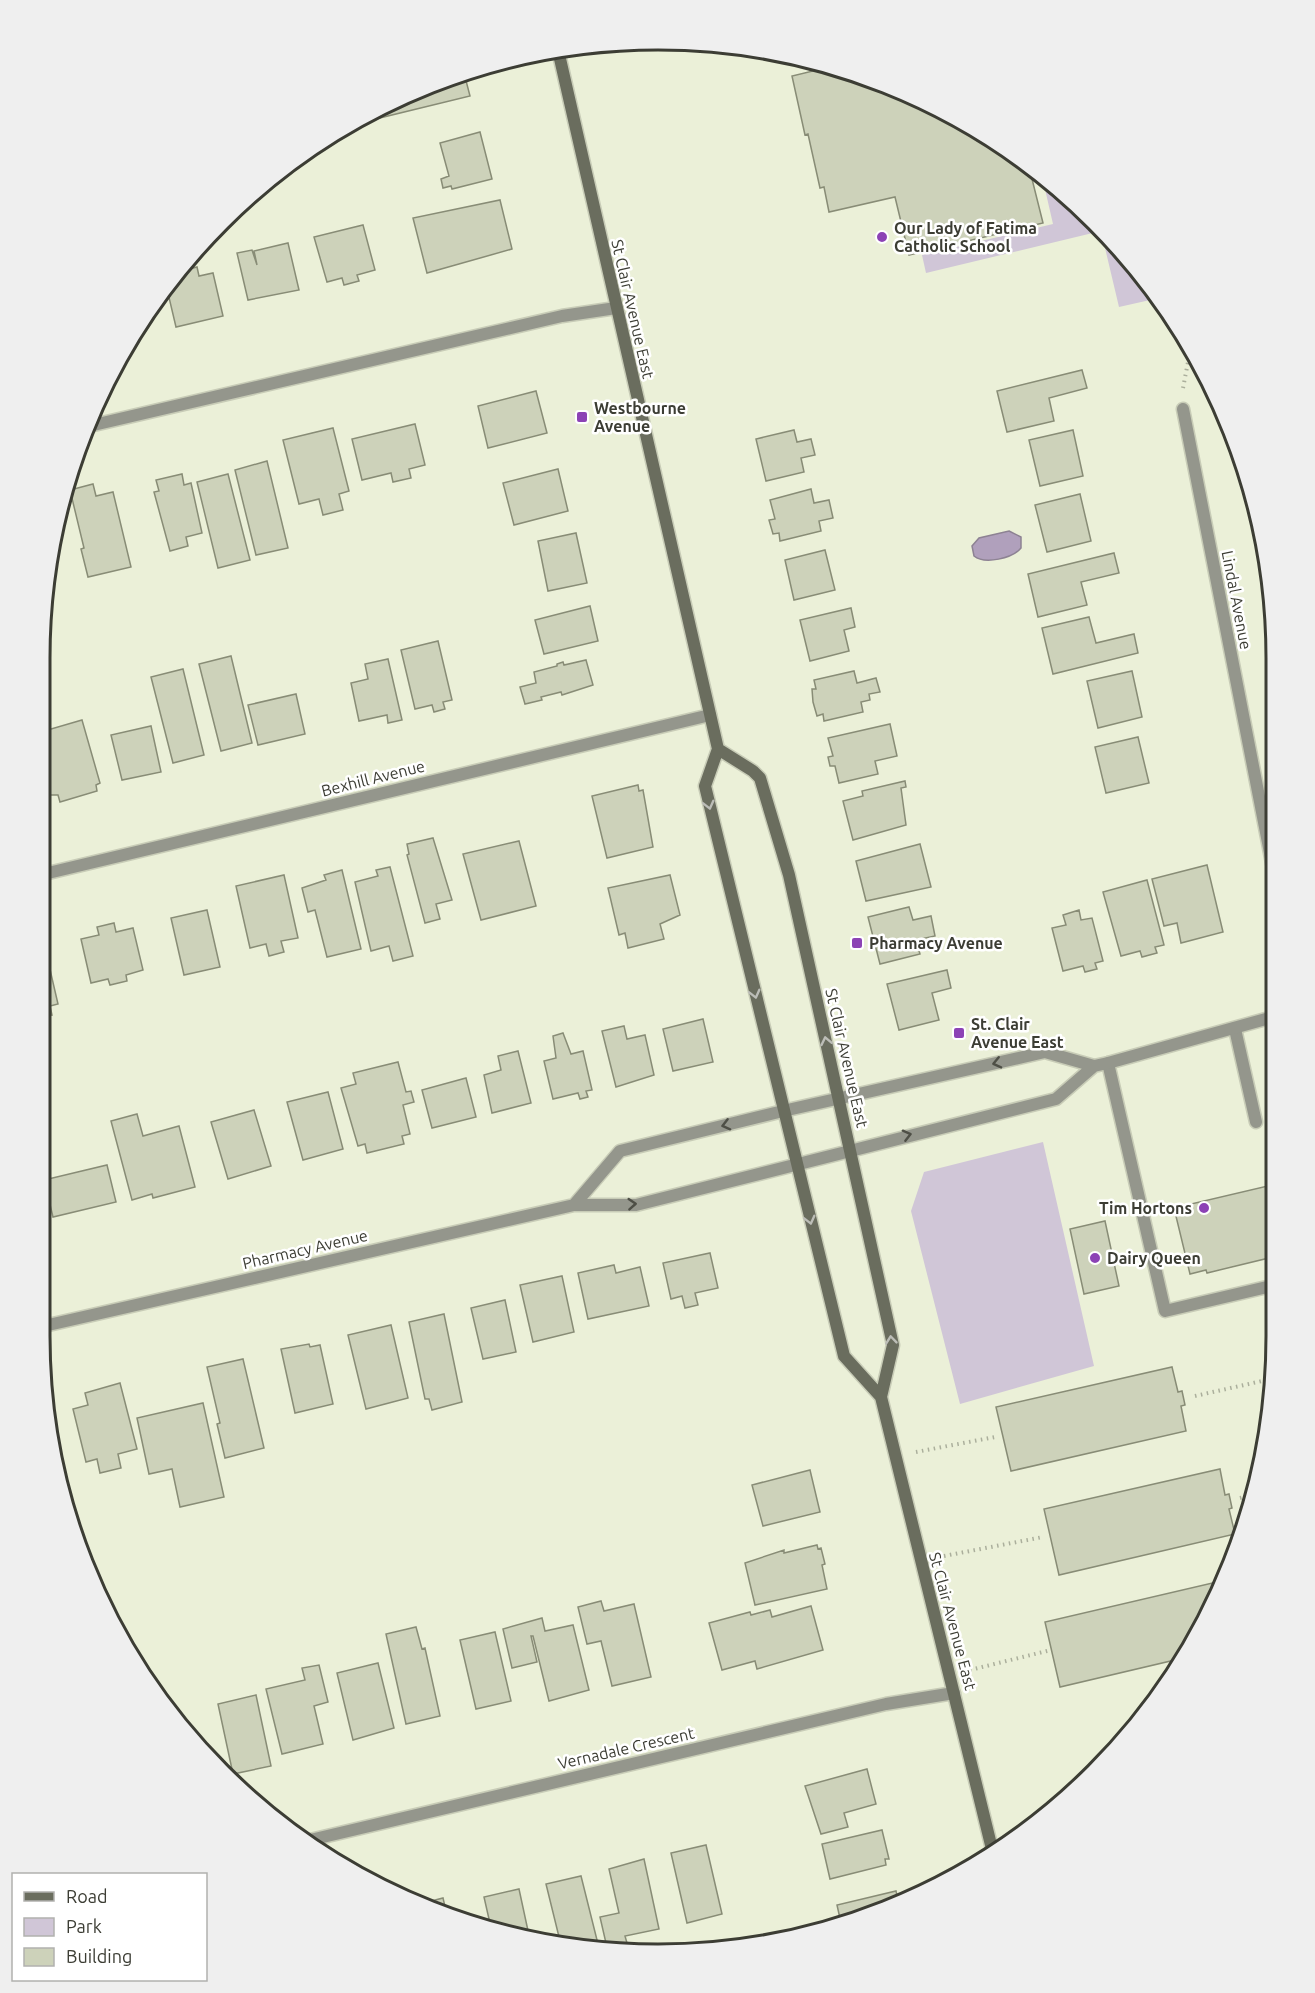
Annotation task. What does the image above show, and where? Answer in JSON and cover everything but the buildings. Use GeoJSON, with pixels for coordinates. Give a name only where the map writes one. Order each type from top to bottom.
{"type":"FeatureCollection","features":[{"type":"Feature","properties":{"kind":"main road","name":"St Clair Avenue East"},"geometry":{"type":"LineString","coordinates":[[560,58],[718,749],[705,786],[844,1356],[881,1397]]}},
{"type":"Feature","properties":{"kind":"main road","name":"St Clair Avenue East"},"geometry":{"type":"LineString","coordinates":[[718,749],[753,771],[764,789],[789,875],[893,1345],[881,1397],[991,1844]]}},
{"type":"Feature","properties":{"kind":"street"},"geometry":{"type":"LineString","coordinates":[[96,424],[562,316],[616,308]]}},
{"type":"Feature","properties":{"kind":"street","name":"Lindal Avenue"},"geometry":{"type":"LineString","coordinates":[[1183,409],[1266,828]]}},
{"type":"Feature","properties":{"kind":"street","name":"Bexhill Avenue"},"geometry":{"type":"LineString","coordinates":[[50,873],[710,715]]}},
{"type":"Feature","properties":{"kind":"street","name":"Pharmacy Avenue"},"geometry":{"type":"LineString","coordinates":[[574,1205],[620,1151],[838,1098],[1045,1052],[1094,1066],[1266,1019]]}},
{"type":"Feature","properties":{"kind":"street"},"geometry":{"type":"LineString","coordinates":[[1235,1029],[1256,1122]]}},
{"type":"Feature","properties":{"kind":"street"},"geometry":{"type":"LineString","coordinates":[[1108,1063],[1165,1311],[1266,1287]]}},
{"type":"Feature","properties":{"kind":"street","name":"Pharmacy Avenue"},"geometry":{"type":"LineString","coordinates":[[50,1325],[574,1205],[636,1205],[850,1149],[1056,1099],[1094,1066]]}},
{"type":"Feature","properties":{"kind":"street","name":"Vernadale Crescent"},"geometry":{"type":"LineString","coordinates":[[316,1839],[886,1704],[954,1693]]}},
{"type":"Feature","properties":{"kind":"path"},"geometry":{"type":"LineString","coordinates":[[1183,409],[1183,390],[1188,362]]}},
{"type":"Feature","properties":{"kind":"path"},"geometry":{"type":"LineString","coordinates":[[1195,1396],[1263,1381]]}},
{"type":"Feature","properties":{"kind":"path"},"geometry":{"type":"LineString","coordinates":[[895,1456],[995,1437]]}},
{"type":"Feature","properties":{"kind":"path"},"geometry":{"type":"LineString","coordinates":[[920,1561],[1043,1537]]}},
{"type":"Feature","properties":{"kind":"path"},"geometry":{"type":"LineString","coordinates":[[950,1675],[1051,1650]]}},
{"type":"Feature","properties":{"kind":"green space"},"geometry":{"type":"Polygon","coordinates":[[[1045,189],[1092,233],[926,273],[922,255],[1053,224],[1045,189]]]}},
{"type":"Feature","properties":{"kind":"green space"},"geometry":{"type":"Polygon","coordinates":[[[1105,246],[1149,300],[1119,307],[1105,246]]]}},
{"type":"Feature","properties":{"kind":"green space"},"geometry":{"type":"Polygon","coordinates":[[[1043,1142],[1094,1366],[960,1404],[911,1211],[924,1172],[1043,1142]]]}},
{"type":"Feature","properties":{"kind":"shaded area"},"geometry":{"type":"Polygon","coordinates":[[[1009,531],[1021,537],[1021,548],[1017,552],[992,560],[979,559],[974,556],[972,546],[979,538],[1009,531]]]}},
{"type":"Feature","properties":{"kind":"place","name":"Our Lady of Fatima Catholic School"},"geometry":{"type":"Point","coordinates":[882,237]}},
{"type":"Feature","properties":{"kind":"place","name":"Westbourne Avenue"},"geometry":{"type":"Point","coordinates":[582,417]}},
{"type":"Feature","properties":{"kind":"place","name":"Pharmacy Avenue"},"geometry":{"type":"Point","coordinates":[857,943]}},
{"type":"Feature","properties":{"kind":"place","name":"St. Clair Avenue East"},"geometry":{"type":"Point","coordinates":[959,1033]}},
{"type":"Feature","properties":{"kind":"place","name":"Tim Hortons"},"geometry":{"type":"Point","coordinates":[1204,1208]}},
{"type":"Feature","properties":{"kind":"place","name":"Dairy Queen"},"geometry":{"type":"Point","coordinates":[1095,1258]}}]}
